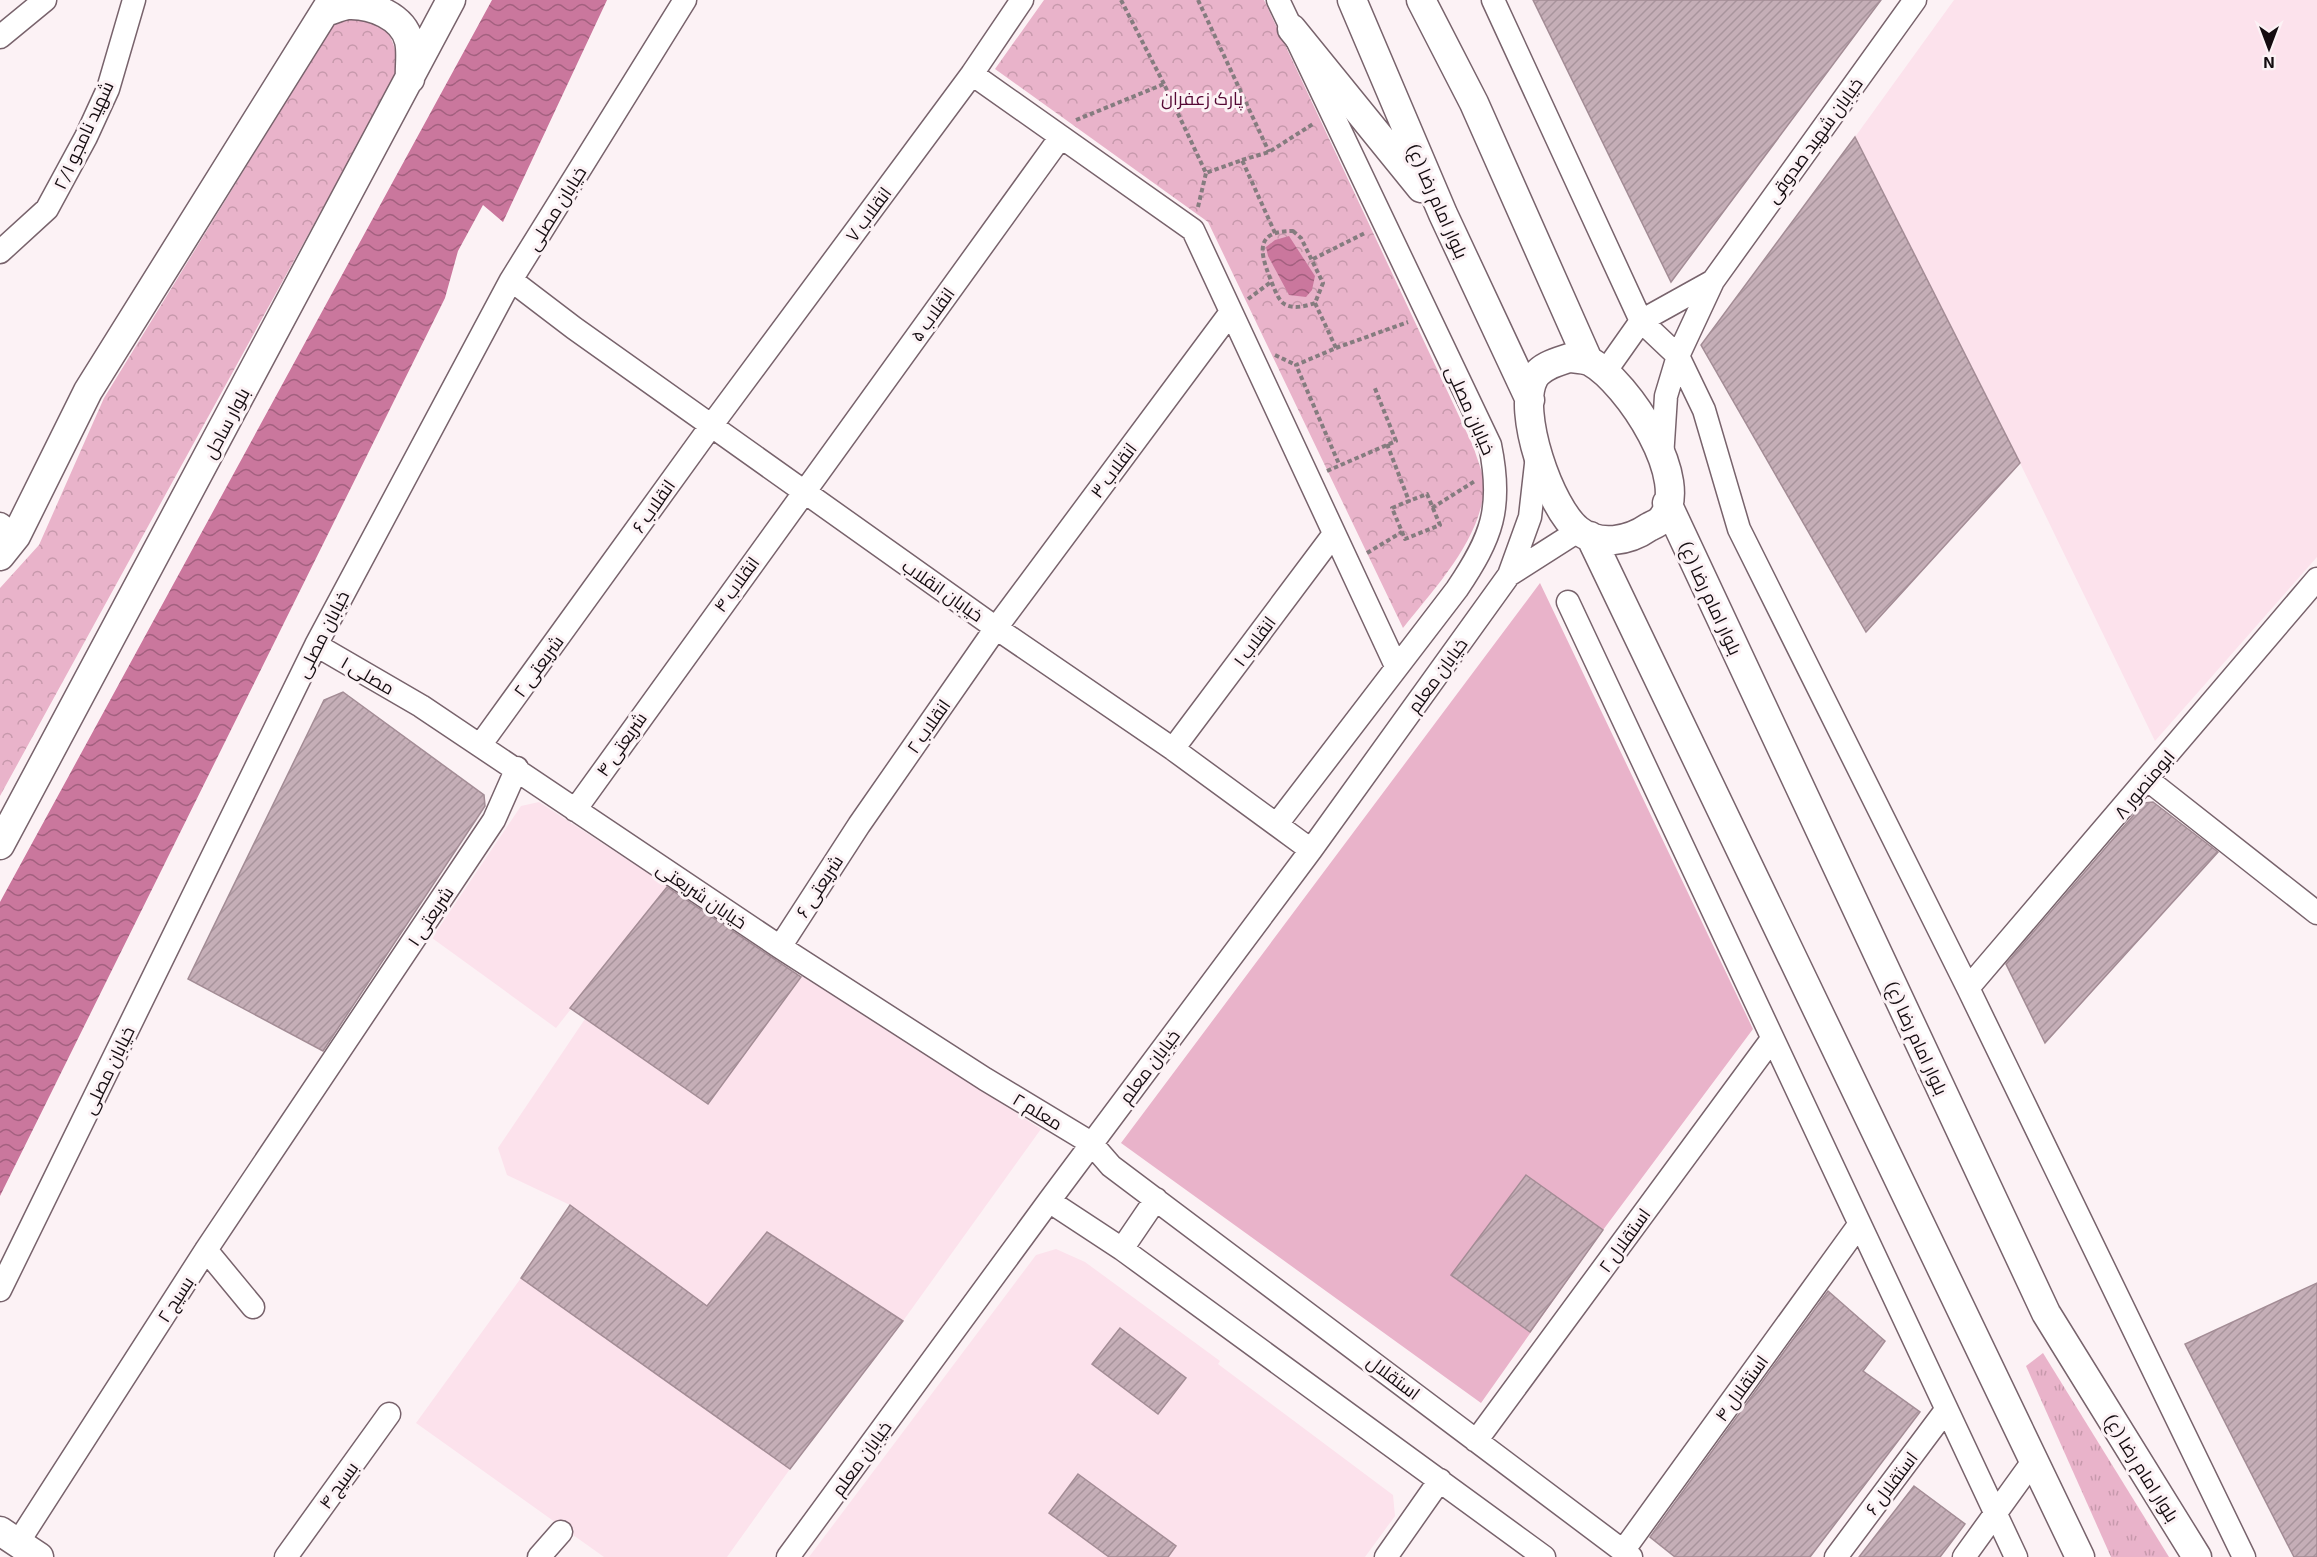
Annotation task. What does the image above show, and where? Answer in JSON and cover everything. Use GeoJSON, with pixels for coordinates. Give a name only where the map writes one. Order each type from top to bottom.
{"type":"FeatureCollection","features":[{"type":"Feature","properties":{"kind":"main road","name":"بلوار ساحل"},"geometry":{"type":"LineString","coordinates":[[0,845],[410,81],[451,0]]}},
{"type":"Feature","properties":{"kind":"main road","name":"بلوار امام رضا (ع)"},"geometry":{"type":"LineString","coordinates":[[1352,0],[1443,214],[1530,400]]}},
{"type":"Feature","properties":{"kind":"main road"},"geometry":{"type":"LineString","coordinates":[[1421,0],[1474,103],[1597,366]]}},
{"type":"Feature","properties":{"kind":"main road"},"geometry":{"type":"LineString","coordinates":[[5,539],[88,392],[329,6],[366,7],[386,14],[400,23],[409,41],[410,81]]}},
{"type":"Feature","properties":{"kind":"main road"},"geometry":{"type":"LineString","coordinates":[[1292,29],[1443,214]]}},
{"type":"Feature","properties":{"kind":"main road"},"geometry":{"type":"LineString","coordinates":[[1584,533],[1603,541],[1634,538],[1662,519],[1671,492],[1662,459],[1645,418],[1619,384],[1597,366],[1569,358],[1551,363],[1534,378],[1530,400],[1532,432],[1555,500],[1584,533],[2080,1557]]}},
{"type":"Feature","properties":{"kind":"main road","name":"بلوار امام رضا (ع)"},"geometry":{"type":"LineString","coordinates":[[1667,503],[2046,1313],[2197,1557]]}},
{"type":"Feature","properties":{"kind":"street"},"geometry":{"type":"LineString","coordinates":[[0,37],[45,0]]}},
{"type":"Feature","properties":{"kind":"street","name":"شهید نامجو ۲/۱"},"geometry":{"type":"LineString","coordinates":[[0,252],[47,208],[86,137],[108,89],[134,0]]}},
{"type":"Feature","properties":{"kind":"street","name":"خیابان مصلی"},"geometry":{"type":"LineString","coordinates":[[0,1290],[316,645],[511,280],[686,0]]}},
{"type":"Feature","properties":{"kind":"street","name":"انقلاب ۷"},"geometry":{"type":"LineString","coordinates":[[711,426],[972,74],[1022,0]]}},
{"type":"Feature","properties":{"kind":"street","name":"خیابان مصلی"},"geometry":{"type":"LineString","coordinates":[[1277,824],[1457,589],[1478,557],[1494,517],[1497,477],[1490,445],[1278,0]]}},
{"type":"Feature","properties":{"kind":"street"},"geometry":{"type":"LineString","coordinates":[[1493,0],[1641,321],[1678,356],[1704,410],[1739,529],[1968,988],[2244,1557]]}},
{"type":"Feature","properties":{"kind":"street","name":"خیابان شهید صدوقی"},"geometry":{"type":"LineString","coordinates":[[1713,280],[1915,0]]}},
{"type":"Feature","properties":{"kind":"street"},"geometry":{"type":"LineString","coordinates":[[972,74],[1193,230],[1396,666]]}},
{"type":"Feature","properties":{"kind":"street","name":"انقلاب ۵"},"geometry":{"type":"LineString","coordinates":[[804,491],[1055,134]]}},
{"type":"Feature","properties":{"kind":"street","name":"خیابان انقلاب"},"geometry":{"type":"LineString","coordinates":[[511,280],[711,426],[996,628],[1173,749],[1311,850]]}},
{"type":"Feature","properties":{"kind":"street"},"geometry":{"type":"LineString","coordinates":[[1597,366],[1641,321],[1713,280]]}},
{"type":"Feature","properties":{"kind":"street"},"geometry":{"type":"LineString","coordinates":[[1662,459],[1666,396],[1678,356],[1713,280]]}},
{"type":"Feature","properties":{"kind":"street","name":"انقلاب ۳"},"geometry":{"type":"LineString","coordinates":[[996,628],[1230,312]]}},
{"type":"Feature","properties":{"kind":"street","name":"انقلاب ۶"},"geometry":{"type":"LineString","coordinates":[[596,587],[711,426]]}},
{"type":"Feature","properties":{"kind":"street"},"geometry":{"type":"LineString","coordinates":[[1509,575],[1530,518],[1538,453]]}},
{"type":"Feature","properties":{"kind":"street","name":"انقلاب ۴"},"geometry":{"type":"LineString","coordinates":[[668,677],[804,491]]}},
{"type":"Feature","properties":{"kind":"street"},"geometry":{"type":"LineString","coordinates":[[1509,575],[1584,533]]}},
{"type":"Feature","properties":{"kind":"street","name":"انقلاب ۱"},"geometry":{"type":"LineString","coordinates":[[1173,749],[1334,534]]}},
{"type":"Feature","properties":{"kind":"street","name":"خیابان معلم"},"geometry":{"type":"LineString","coordinates":[[788,1557],[1048,1201],[1311,850],[1509,575]]}},
{"type":"Feature","properties":{"kind":"street","name":"ابومنصور ۸"},"geometry":{"type":"LineString","coordinates":[[1968,988],[2148,780],[2317,579]]}},
{"type":"Feature","properties":{"kind":"street","name":"شریعتی ۲"},"geometry":{"type":"LineString","coordinates":[[481,744],[596,587]]}},
{"type":"Feature","properties":{"kind":"street"},"geometry":{"type":"LineString","coordinates":[[1568,602],[2016,1557]]}},
{"type":"Feature","properties":{"kind":"street","name":"انقلاب ۲"},"geometry":{"type":"LineString","coordinates":[[859,825],[996,628]]}},
{"type":"Feature","properties":{"kind":"street","name":"مصلی ۱"},"geometry":{"type":"LineString","coordinates":[[316,645],[421,706]]}},
{"type":"Feature","properties":{"kind":"street","name":"شریعتی ۴"},"geometry":{"type":"LineString","coordinates":[[575,810],[668,677]]}},
{"type":"Feature","properties":{"kind":"street","name":"خیابان شریعتی"},"geometry":{"type":"LineString","coordinates":[[421,706],[517,768],[575,810],[780,947],[985,1079]]}},
{"type":"Feature","properties":{"kind":"street","name":"شریعتی ۱"},"geometry":{"type":"LineString","coordinates":[[335,1059],[494,820],[517,768]]}},
{"type":"Feature","properties":{"kind":"street"},"geometry":{"type":"LineString","coordinates":[[2148,780],[2317,913]]}},
{"type":"Feature","properties":{"kind":"street","name":"شریعتی ۶"},"geometry":{"type":"LineString","coordinates":[[780,947],[859,825]]}},
{"type":"Feature","properties":{"kind":"street","name":"استقلال ۲"},"geometry":{"type":"LineString","coordinates":[[1476,1441],[1772,1039]]}},
{"type":"Feature","properties":{"kind":"street","name":"بسیج ۲"},"geometry":{"type":"LineString","coordinates":[[19,1543],[207,1250],[335,1059]]}},
{"type":"Feature","properties":{"kind":"street","name":"معلم ۲"},"geometry":{"type":"LineString","coordinates":[[985,1079],[1091,1143]]}},
{"type":"Feature","properties":{"kind":"street","name":"استقلال"},"geometry":{"type":"LineString","coordinates":[[1091,1143],[1111,1166],[1627,1554]]}},
{"type":"Feature","properties":{"kind":"street"},"geometry":{"type":"LineString","coordinates":[[1122,1249],[1156,1199]]}},
{"type":"Feature","properties":{"kind":"street"},"geometry":{"type":"LineString","coordinates":[[1048,1201],[1122,1249],[1544,1557]]}},
{"type":"Feature","properties":{"kind":"street","name":"استقلال ۴"},"geometry":{"type":"LineString","coordinates":[[1627,1554],[1859,1225]]}},
{"type":"Feature","properties":{"kind":"street"},"geometry":{"type":"LineString","coordinates":[[207,1250],[254,1307]]}},
{"type":"Feature","properties":{"kind":"street","name":"استقلال ۶"},"geometry":{"type":"LineString","coordinates":[[1836,1557],[1946,1410]]}},
{"type":"Feature","properties":{"kind":"street","name":"بسیج ۴"},"geometry":{"type":"LineString","coordinates":[[286,1557],[389,1414]]}},
{"type":"Feature","properties":{"kind":"street"},"geometry":{"type":"LineString","coordinates":[[1964,1557],[2034,1460]]}},
{"type":"Feature","properties":{"kind":"street"},"geometry":{"type":"LineString","coordinates":[[1386,1557],[1440,1480]]}},
{"type":"Feature","properties":{"kind":"street"},"geometry":{"type":"LineString","coordinates":[[539,1557],[561,1532]]}},
{"type":"Feature","properties":{"kind":"path"},"geometry":{"type":"LineString","coordinates":[[1121,0],[1206,173],[1193,230]]}},
{"type":"Feature","properties":{"kind":"path"},"geometry":{"type":"LineString","coordinates":[[1198,0],[1269,152]]}},
{"type":"Feature","properties":{"kind":"path"},"geometry":{"type":"LineString","coordinates":[[1055,134],[1164,84]]}},
{"type":"Feature","properties":{"kind":"path"},"geometry":{"type":"LineString","coordinates":[[1206,173],[1269,152],[1332,113]]}},
{"type":"Feature","properties":{"kind":"path"},"geometry":{"type":"LineString","coordinates":[[1242,160],[1275,233]]}},
{"type":"Feature","properties":{"kind":"path"},"geometry":{"type":"LineString","coordinates":[[1313,259],[1385,223]]}},
{"type":"Feature","properties":{"kind":"path"},"geometry":{"type":"LineString","coordinates":[[1315,303],[1304,307],[1282,303],[1262,258],[1261,246],[1275,233],[1293,231],[1301,238],[1313,259],[1323,283],[1315,303],[1335,348]]}},
{"type":"Feature","properties":{"kind":"path"},"geometry":{"type":"LineString","coordinates":[[1230,312],[1271,282]]}},
{"type":"Feature","properties":{"kind":"path"},"geometry":{"type":"LineString","coordinates":[[1339,464],[1296,365],[1335,348],[1428,315]]}},
{"type":"Feature","properties":{"kind":"path"},"geometry":{"type":"LineString","coordinates":[[1311,481],[1339,464],[1396,441],[1374,386]]}},
{"type":"Feature","properties":{"kind":"path"},"geometry":{"type":"LineString","coordinates":[[1387,444],[1409,501]]}},
{"type":"Feature","properties":{"kind":"path"},"geometry":{"type":"LineString","coordinates":[[1432,508],[1478,479]]}},
{"type":"Feature","properties":{"kind":"path"},"geometry":{"type":"LineString","coordinates":[[1427,494],[1432,508],[1440,525],[1405,539],[1392,508],[1427,494]]}},
{"type":"Feature","properties":{"kind":"path"},"geometry":{"type":"LineString","coordinates":[[1349,564],[1402,532]]}},
{"type":"Feature","properties":{"kind":"shaded area"},"geometry":{"type":"Polygon","coordinates":[[[1954,0],[2317,0],[2317,557],[2155,741],[2020,463],[1855,137],[1954,0]]]}},
{"type":"Feature","properties":{"kind":"shaded area"},"geometry":{"type":"Polygon","coordinates":[[[539,802],[668,886],[556,1028],[432,938],[521,806],[539,802]]]}},
{"type":"Feature","properties":{"kind":"shaded area"},"geometry":{"type":"Polygon","coordinates":[[[802,976],[1041,1129],[903,1321],[767,1232],[707,1306],[570,1205],[507,1175],[498,1148],[585,1019],[708,1104],[802,976]]]}},
{"type":"Feature","properties":{"kind":"shaded area"},"geometry":{"type":"Polygon","coordinates":[[[1056,1249],[1085,1262],[1220,1361],[1218,1364],[1393,1495],[1395,1516],[1365,1557],[809,1557],[1036,1255],[1056,1249]]]}},
{"type":"Feature","properties":{"kind":"shaded area"},"geometry":{"type":"Polygon","coordinates":[[[521,1278],[790,1469],[727,1557],[604,1557],[416,1423],[521,1278]]]}},
{"type":"Feature","properties":{"kind":"green space","name":"پارک زعفران"},"geometry":{"type":"Polygon","coordinates":[[[1044,0],[1264,0],[1474,448],[1483,478],[1481,507],[1465,545],[1441,581],[1403,628],[1208,222],[995,69],[1044,0]]]}},
{"type":"Feature","properties":{"kind":"green space"},"geometry":{"type":"Polygon","coordinates":[[[338,17],[365,21],[383,28],[393,43],[398,71],[0,796],[0,588],[39,545],[104,398],[338,17]]]}},
{"type":"Feature","properties":{"kind":"green space"},"geometry":{"type":"Polygon","coordinates":[[[1540,583],[1753,1029],[1603,1230],[1481,1403],[1121,1143],[1540,583]]]}},
{"type":"Feature","properties":{"kind":"green space"},"geometry":{"type":"Polygon","coordinates":[[[2043,1353],[2169,1557],[2111,1557],[2026,1366],[2043,1353]]]}},
{"type":"Feature","properties":{"kind":"water"},"geometry":{"type":"Polygon","coordinates":[[[492,0],[607,0],[503,222],[483,205],[458,251],[445,298],[0,1196],[0,902],[492,0]]]}},
{"type":"Feature","properties":{"kind":"water"},"geometry":{"type":"Polygon","coordinates":[[[1289,236],[1315,276],[1312,290],[1306,297],[1289,295],[1268,256],[1266,247],[1275,240],[1289,236]]]}},
{"type":"Feature","properties":{"kind":"building"},"geometry":{"type":"Polygon","coordinates":[[[1533,0],[1881,0],[1671,282],[1533,0]]]}},
{"type":"Feature","properties":{"kind":"building"},"geometry":{"type":"Polygon","coordinates":[[[1855,137],[2020,463],[1866,632],[1701,345],[1855,137]]]}},
{"type":"Feature","properties":{"kind":"building"},"geometry":{"type":"Polygon","coordinates":[[[343,692],[484,795],[485,806],[323,1051],[188,979],[324,700],[343,692]]]}},
{"type":"Feature","properties":{"kind":"building"},"geometry":{"type":"Polygon","coordinates":[[[2153,802],[2218,852],[2045,1043],[2006,964],[2144,803],[2153,802]]]}},
{"type":"Feature","properties":{"kind":"building"},"geometry":{"type":"Polygon","coordinates":[[[667,887],[801,977],[708,1104],[570,1008],[667,887]]]}},
{"type":"Feature","properties":{"kind":"building"},"geometry":{"type":"Polygon","coordinates":[[[1526,1175],[1603,1230],[1530,1332],[1451,1275],[1526,1175]]]}},
{"type":"Feature","properties":{"kind":"building"},"geometry":{"type":"Polygon","coordinates":[[[570,1205],[707,1306],[767,1232],[903,1321],[790,1469],[521,1278],[570,1205]]]}},
{"type":"Feature","properties":{"kind":"building"},"geometry":{"type":"Polygon","coordinates":[[[2317,1283],[2317,1557],[2294,1557],[2185,1344],[2317,1283]]]}},
{"type":"Feature","properties":{"kind":"building"},"geometry":{"type":"Polygon","coordinates":[[[1828,1291],[1885,1341],[1863,1371],[1920,1412],[1810,1557],[1675,1557],[1650,1537],[1828,1291]]]}},
{"type":"Feature","properties":{"kind":"building"},"geometry":{"type":"Polygon","coordinates":[[[1120,1328],[1186,1378],[1158,1414],[1092,1364],[1120,1328]]]}},
{"type":"Feature","properties":{"kind":"building"},"geometry":{"type":"Polygon","coordinates":[[[1078,1474],[1176,1546],[1168,1557],[1109,1557],[1049,1513],[1078,1474]]]}},
{"type":"Feature","properties":{"kind":"building"},"geometry":{"type":"Polygon","coordinates":[[[1914,1486],[1965,1524],[1940,1557],[1859,1557],[1914,1486]]]}}]}
